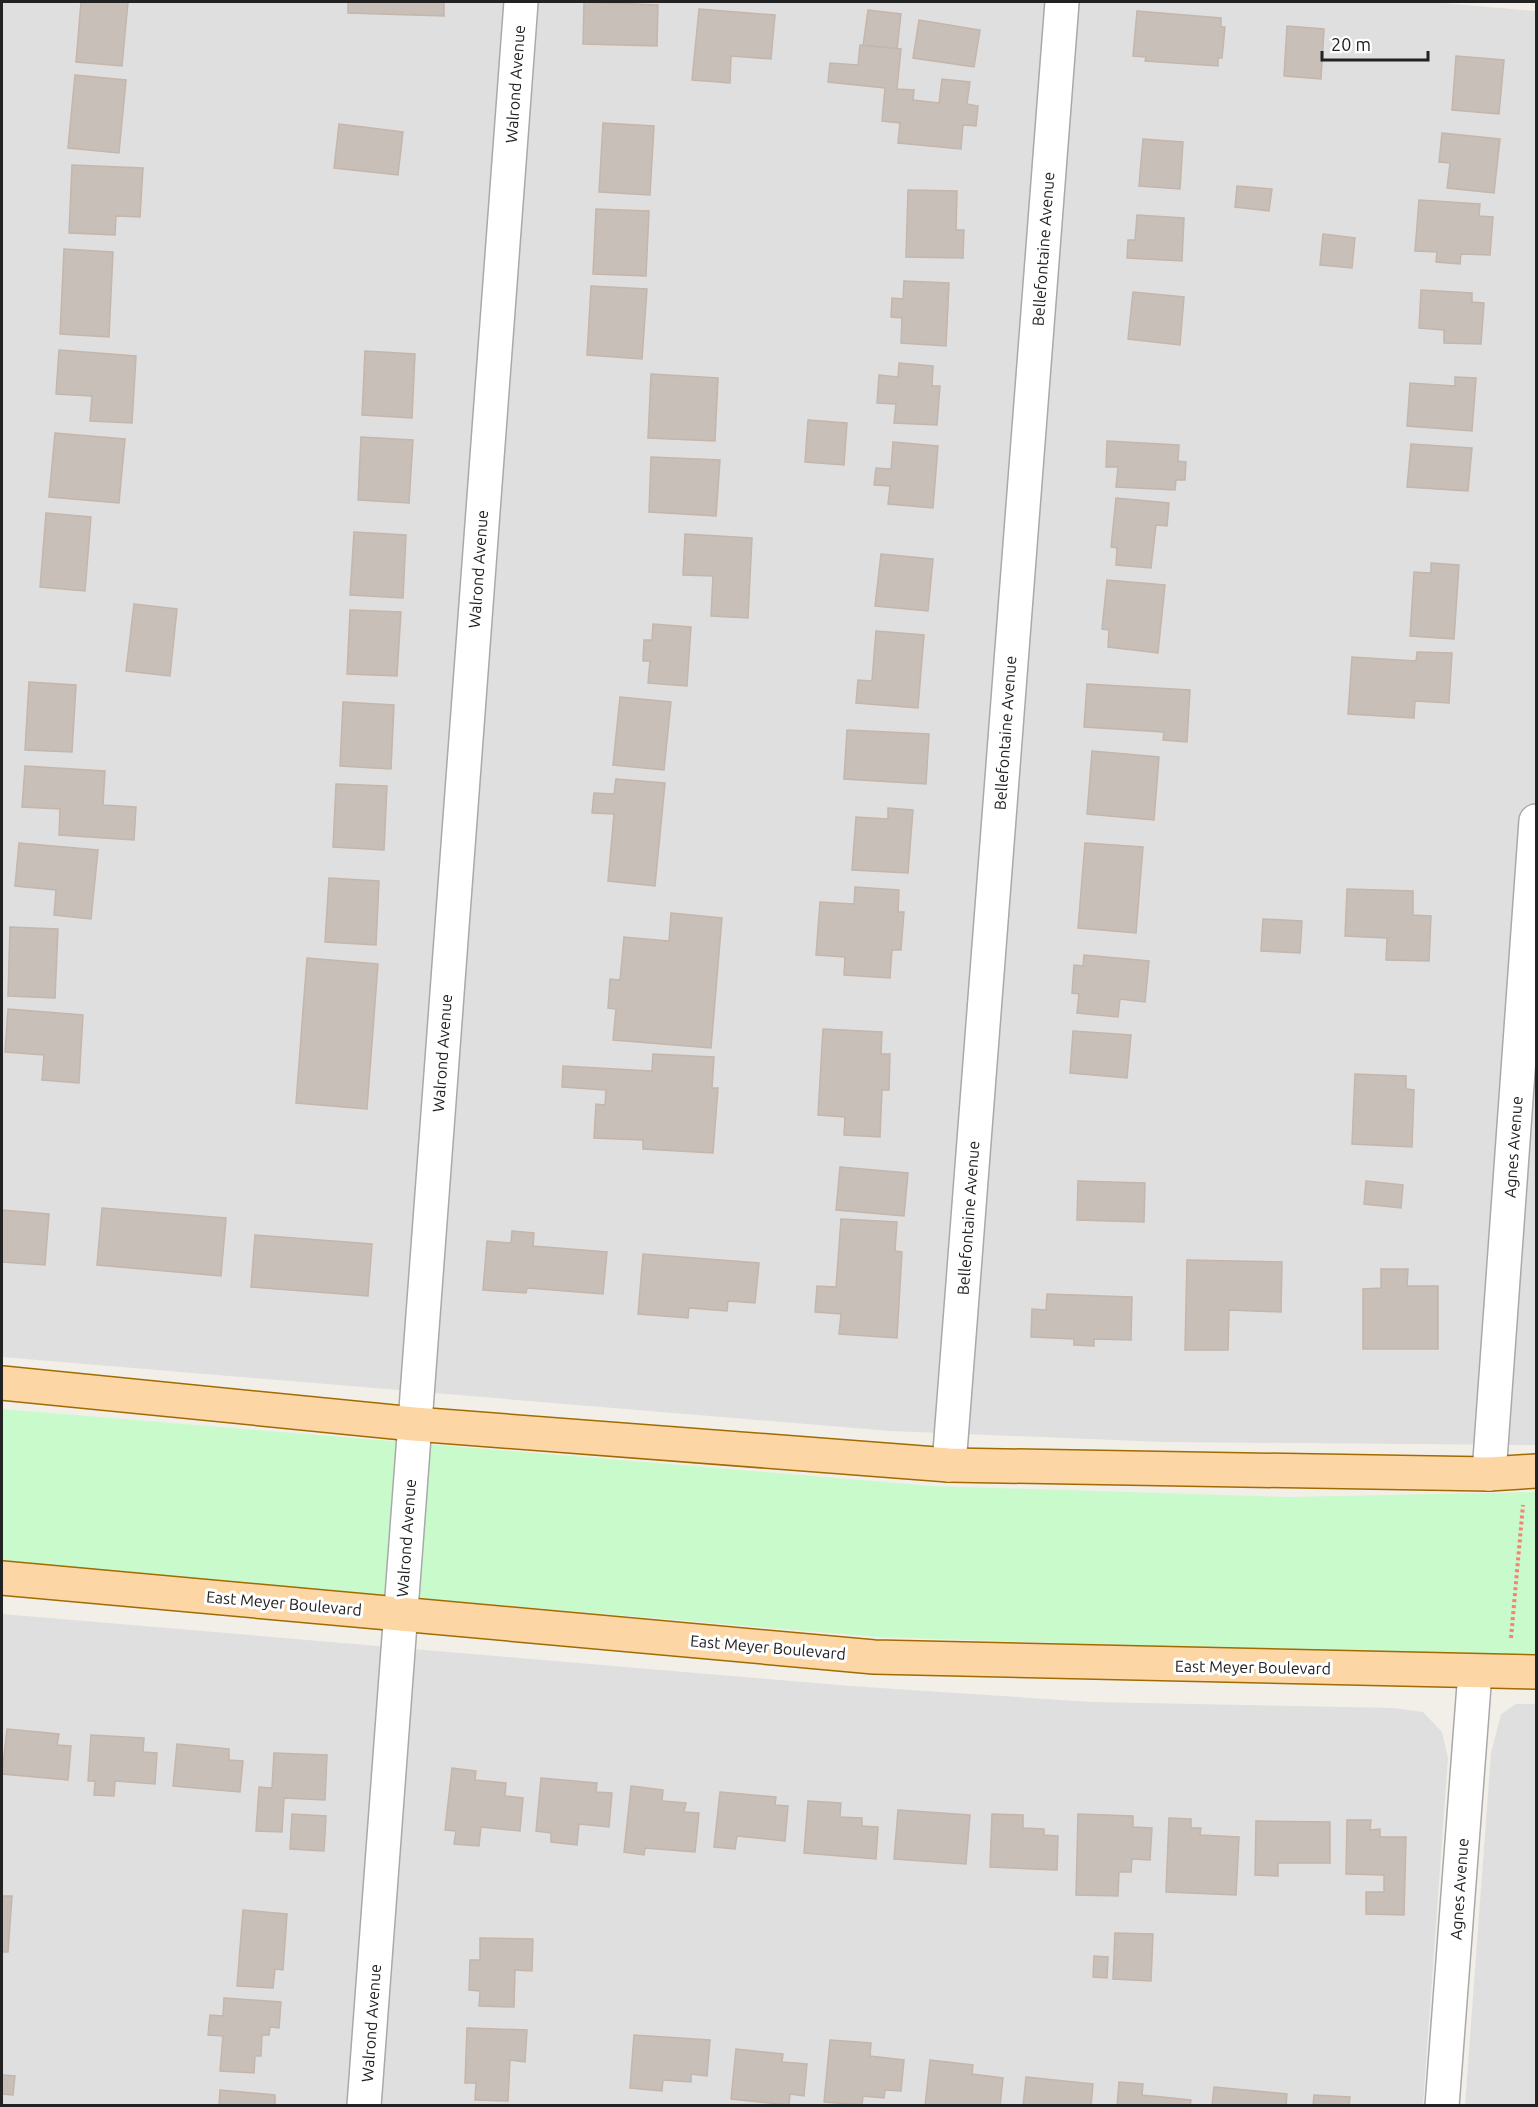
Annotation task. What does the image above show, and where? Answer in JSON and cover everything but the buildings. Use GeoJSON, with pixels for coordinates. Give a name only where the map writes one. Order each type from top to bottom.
{"type":"FeatureCollection","features":[{"type":"Feature","properties":{"kind":"main road"},"geometry":{"type":"LineString","coordinates":[[2,1383],[414,1424],[948,1465],[1489,1474],[1536,1471]]}},
{"type":"Feature","properties":{"kind":"main road","name":"East Meyer Boulevard"},"geometry":{"type":"LineString","coordinates":[[2,1578],[873,1657],[1536,1672]]}},
{"type":"Feature","properties":{"kind":"street","name":"Walrond Avenue"},"geometry":{"type":"LineString","coordinates":[[364,2106],[521,2]]}},
{"type":"Feature","properties":{"kind":"street","name":"Bellefontaine Avenue"},"geometry":{"type":"LineString","coordinates":[[948,1465],[1062,2]]}},
{"type":"Feature","properties":{"kind":"street","name":"Agnes Avenue"},"geometry":{"type":"LineString","coordinates":[[1489,1474],[1536,821]]}},
{"type":"Feature","properties":{"kind":"street","name":"Agnes Avenue"},"geometry":{"type":"LineString","coordinates":[[1442,2106],[1475,1672]]}},
{"type":"Feature","properties":{"kind":"path"},"geometry":{"type":"LineString","coordinates":[[1510,1649],[1523,1504]]}},
{"type":"Feature","properties":{"kind":"shaded area"},"geometry":{"type":"Polygon","coordinates":[[[2,2],[1432,2],[1536,11],[1536,1445],[1163,1442],[890,1431],[2,1357],[2,2]]]}},
{"type":"Feature","properties":{"kind":"shaded area"},"geometry":{"type":"Polygon","coordinates":[[[2,1614],[850,1686],[1092,1702],[1394,1708],[1423,1712],[1442,1732],[1448,1758],[1423,2105],[2,2105],[2,1614]]]}},
{"type":"Feature","properties":{"kind":"shaded area"},"geometry":{"type":"Polygon","coordinates":[[[1516,1704],[1536,1704],[1536,2105],[1465,2105],[1491,1753],[1501,1714],[1516,1704]]]}},
{"type":"Feature","properties":{"kind":"green space"},"geometry":{"type":"Polygon","coordinates":[[[2,1409],[933,1486],[1288,1497],[1536,1492],[1536,1653],[1438,1655],[877,1637],[2,1563],[2,1409]]]}}]}
